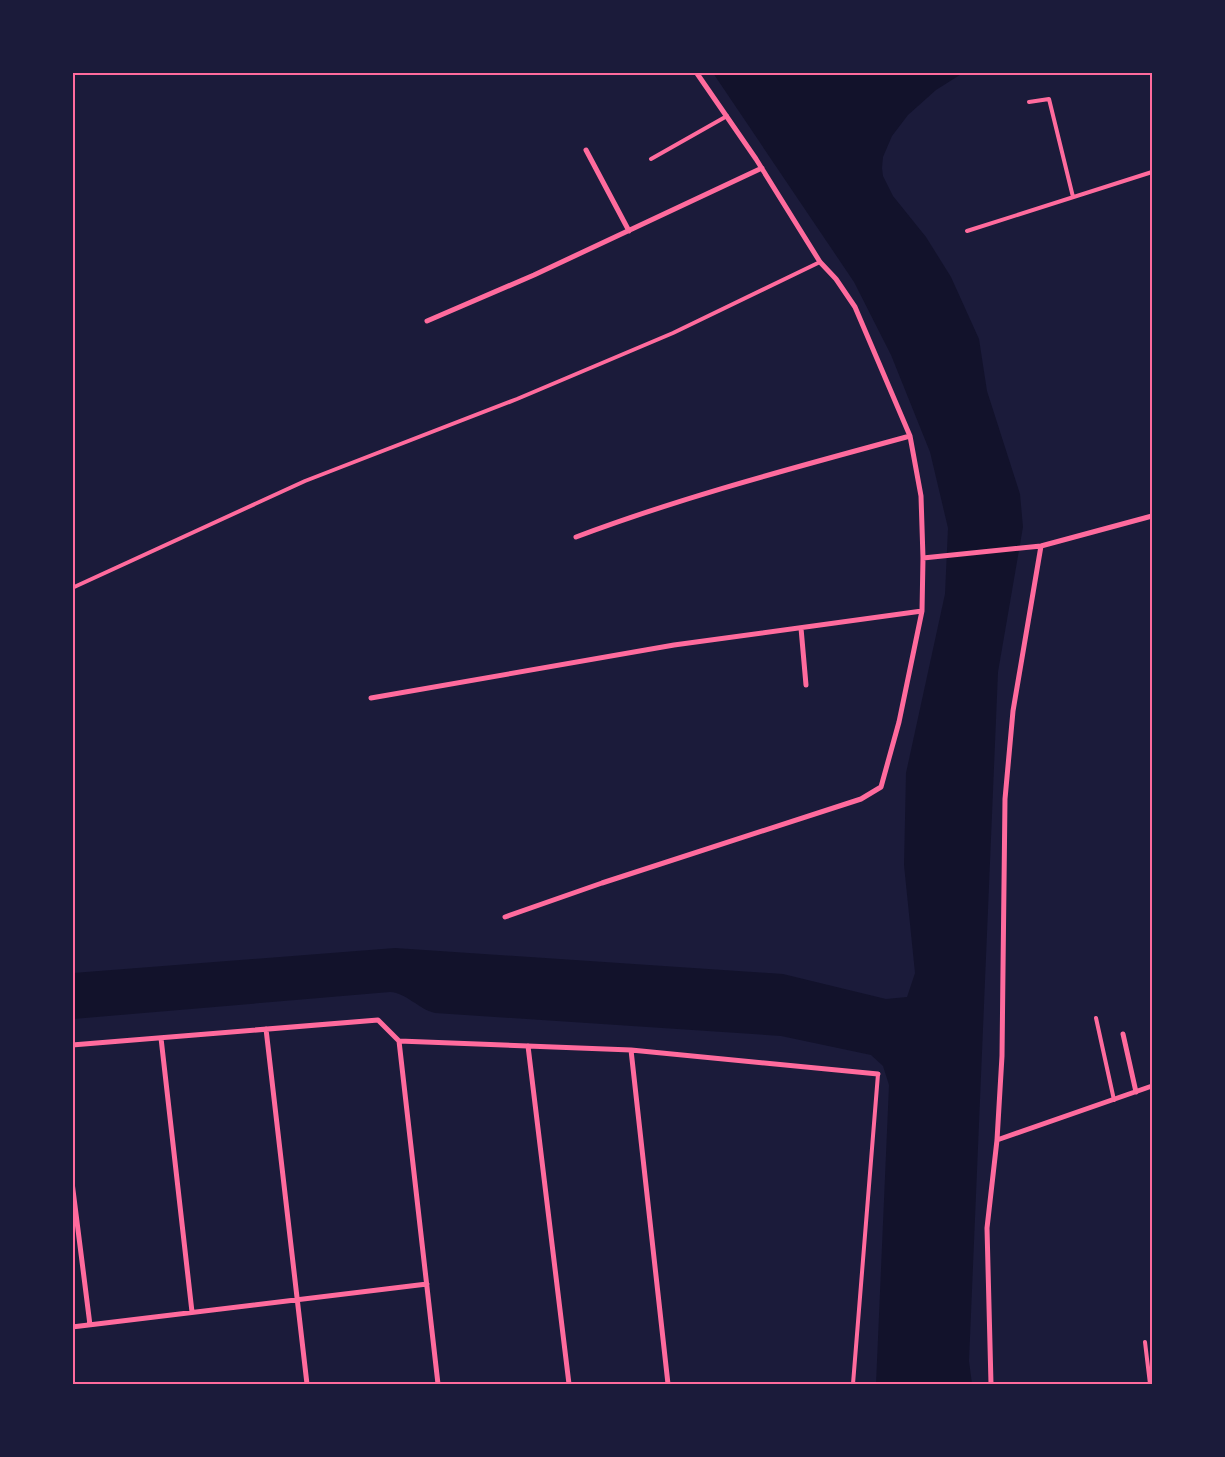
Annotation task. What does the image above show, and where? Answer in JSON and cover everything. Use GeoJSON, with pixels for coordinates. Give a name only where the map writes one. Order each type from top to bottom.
{"type":"FeatureCollection","features":[{"type":"Feature","properties":{"kind":"street"},"geometry":{"type":"LineString","coordinates":[[505,917],[861,800],[881,787],[899,722],[922,611],[921,496],[910,436],[855,307],[836,279],[820,262],[762,168],[696,72]]}},
{"type":"Feature","properties":{"kind":"street"},"geometry":{"type":"LineString","coordinates":[[586,150],[629,230]]}},
{"type":"Feature","properties":{"kind":"street"},"geometry":{"type":"LineString","coordinates":[[427,321],[534,275],[762,168]]}},
{"type":"Feature","properties":{"kind":"street"},"geometry":{"type":"LineString","coordinates":[[576,537],[640,513],[707,492],[910,436]]}},
{"type":"Feature","properties":{"kind":"street"},"geometry":{"type":"LineString","coordinates":[[923,558],[946,558],[1041,546],[1152,516]]}},
{"type":"Feature","properties":{"kind":"street"},"geometry":{"type":"LineString","coordinates":[[991,1384],[987,1228],[997,1140],[1002,1056],[1005,799],[1013,711],[1041,546]]}},
{"type":"Feature","properties":{"kind":"street"},"geometry":{"type":"LineString","coordinates":[[371,698],[674,645],[922,611]]}},
{"type":"Feature","properties":{"kind":"street"},"geometry":{"type":"LineString","coordinates":[[801,628],[806,685]]}},
{"type":"Feature","properties":{"kind":"street"},"geometry":{"type":"LineString","coordinates":[[72,1045],[378,1020],[399,1041],[438,1384]]}},
{"type":"Feature","properties":{"kind":"street"},"geometry":{"type":"LineString","coordinates":[[266,1030],[307,1384]]}},
{"type":"Feature","properties":{"kind":"street"},"geometry":{"type":"LineString","coordinates":[[1123,1034],[1136,1092]]}},
{"type":"Feature","properties":{"kind":"street"},"geometry":{"type":"LineString","coordinates":[[160,1038],[192,1312]]}},
{"type":"Feature","properties":{"kind":"street"},"geometry":{"type":"LineString","coordinates":[[399,1041],[630,1050],[878,1074]]}},
{"type":"Feature","properties":{"kind":"street"},"geometry":{"type":"LineString","coordinates":[[528,1046],[569,1384]]}},
{"type":"Feature","properties":{"kind":"street"},"geometry":{"type":"LineString","coordinates":[[630,1050],[668,1384]]}},
{"type":"Feature","properties":{"kind":"street"},"geometry":{"type":"LineString","coordinates":[[997,1140],[1152,1086]]}},
{"type":"Feature","properties":{"kind":"street"},"geometry":{"type":"LineString","coordinates":[[72,1182],[90,1325]]}},
{"type":"Feature","properties":{"kind":"street"},"geometry":{"type":"LineString","coordinates":[[72,1327],[427,1284]]}},
{"type":"Feature","properties":{"kind":"lane"},"geometry":{"type":"LineString","coordinates":[[1029,102],[1049,99],[1073,197]]}},
{"type":"Feature","properties":{"kind":"lane"},"geometry":{"type":"LineString","coordinates":[[651,159],[727,116]]}},
{"type":"Feature","properties":{"kind":"lane"},"geometry":{"type":"LineString","coordinates":[[967,231],[1152,172]]}},
{"type":"Feature","properties":{"kind":"lane"},"geometry":{"type":"LineString","coordinates":[[72,588],[305,481],[517,399],[673,333],[820,262]]}},
{"type":"Feature","properties":{"kind":"lane"},"geometry":{"type":"LineString","coordinates":[[1096,1018],[1114,1100]]}},
{"type":"Feature","properties":{"kind":"lane"},"geometry":{"type":"LineString","coordinates":[[853,1384],[878,1074]]}},
{"type":"Feature","properties":{"kind":"lane"},"geometry":{"type":"LineString","coordinates":[[1145,1342],[1150,1384]]}},
{"type":"Feature","properties":{"kind":"shaded area"},"geometry":{"type":"Polygon","coordinates":[[[713,73],[963,73],[936,90],[908,115],[892,136],[883,157],[882,168],[883,176],[893,196],[926,237],[951,277],[979,339],[987,391],[1020,494],[1023,527],[998,672],[969,1361],[972,1384],[876,1384],[889,1085],[883,1066],[871,1055],[781,1036],[435,1013],[402,995],[390,992],[73,1019],[73,973],[395,948],[783,974],[886,999],[907,997],[915,973],[904,865],[906,773],[945,594],[948,528],[930,452],[891,355],[854,282],[713,73]]]}}]}
